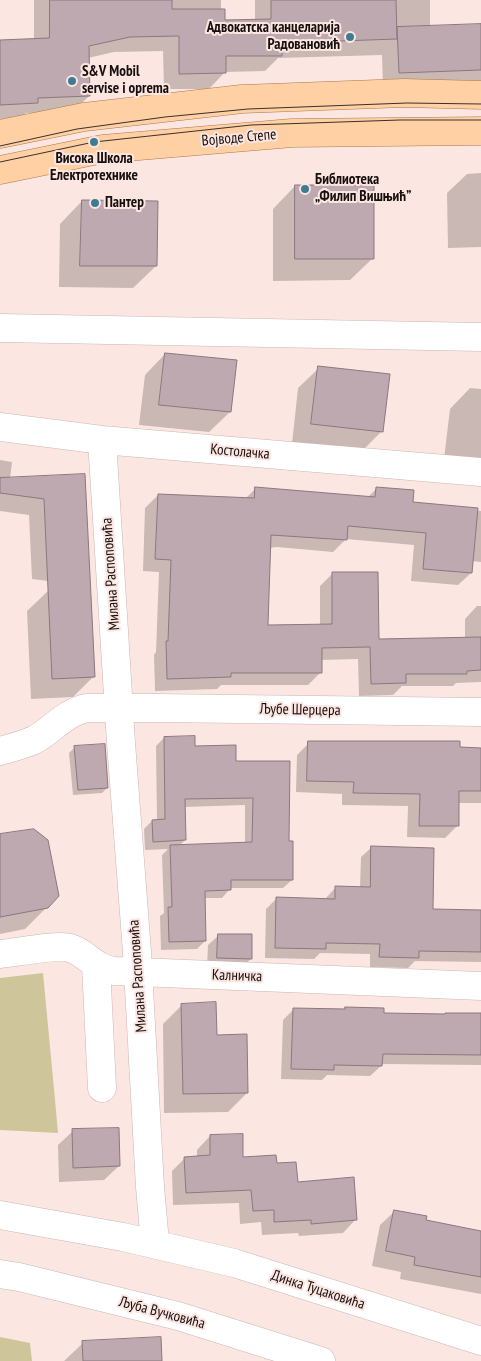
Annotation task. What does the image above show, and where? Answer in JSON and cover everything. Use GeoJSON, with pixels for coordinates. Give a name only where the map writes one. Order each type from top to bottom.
{"type":"FeatureCollection","features":[{"type":"Feature","properties":{"kind":"main road"},"geometry":{"type":"LineString","coordinates":[[0,134],[84,117],[242,99],[404,93],[481,95]]}},
{"type":"Feature","properties":{"kind":"main road","name":"Војводе Степе"},"geometry":{"type":"LineString","coordinates":[[0,170],[103,149],[292,133],[481,131]]}},
{"type":"Feature","properties":{"kind":"street"},"geometry":{"type":"LineString","coordinates":[[0,328],[481,337]]}},
{"type":"Feature","properties":{"kind":"street","name":"Костолачка"},"geometry":{"type":"LineString","coordinates":[[0,427],[102,440],[481,472]]}},
{"type":"Feature","properties":{"kind":"street","name":"Милана Распоповића"},"geometry":{"type":"LineString","coordinates":[[102,440],[155,1244]]}},
{"type":"Feature","properties":{"kind":"street"},"geometry":{"type":"LineString","coordinates":[[0,751],[34,740],[78,710],[87,708],[120,708]]}},
{"type":"Feature","properties":{"kind":"street","name":"Љубе Шерцера"},"geometry":{"type":"LineString","coordinates":[[120,708],[481,712]]}},
{"type":"Feature","properties":{"kind":"street","name":"Калничка"},"geometry":{"type":"LineString","coordinates":[[0,954],[62,946],[76,951],[106,970],[481,986]]}},
{"type":"Feature","properties":{"kind":"street"},"geometry":{"type":"LineString","coordinates":[[96,965],[102,1088]]}},
{"type":"Feature","properties":{"kind":"street"},"geometry":{"type":"LineString","coordinates":[[0,1215],[155,1244]]}},
{"type":"Feature","properties":{"kind":"street","name":"Динка Туцаковића"},"geometry":{"type":"LineString","coordinates":[[155,1244],[234,1263],[481,1341]]}},
{"type":"Feature","properties":{"kind":"street","name":"Љуба Вучковића"},"geometry":{"type":"LineString","coordinates":[[0,1274],[178,1316],[321,1361]]}},
{"type":"Feature","properties":{"kind":"shaded area"},"geometry":{"type":"Polygon","coordinates":[[[43,973],[58,1133],[0,1130],[0,978],[43,973]]]}},
{"type":"Feature","properties":{"kind":"shaded area"},"geometry":{"type":"Polygon","coordinates":[[[0,1337],[30,1343],[32,1361],[0,1361],[0,1337]]]}},
{"type":"Feature","properties":{"kind":"building"},"geometry":{"type":"Polygon","coordinates":[[[50,0],[172,0],[172,9],[225,9],[225,20],[271,19],[271,0],[396,0],[397,39],[282,43],[282,56],[226,56],[226,73],[179,74],[179,36],[130,37],[89,46],[90,96],[38,98],[38,103],[0,105],[0,40],[49,38],[50,0]]]}},
{"type":"Feature","properties":{"kind":"building"},"geometry":{"type":"Polygon","coordinates":[[[481,24],[481,70],[399,73],[397,27],[481,24]]]}},
{"type":"Feature","properties":{"kind":"building"},"geometry":{"type":"Polygon","coordinates":[[[295,185],[374,185],[374,259],[295,259],[295,185]]]}},
{"type":"Feature","properties":{"kind":"building"},"geometry":{"type":"Polygon","coordinates":[[[82,200],[158,201],[157,266],[80,266],[82,200]]]}},
{"type":"Feature","properties":{"kind":"building"},"geometry":{"type":"Polygon","coordinates":[[[165,353],[237,360],[231,412],[159,405],[165,353]]]}},
{"type":"Feature","properties":{"kind":"building"},"geometry":{"type":"Polygon","coordinates":[[[318,366],[390,374],[383,432],[311,424],[318,366]]]}},
{"type":"Feature","properties":{"kind":"building"},"geometry":{"type":"Polygon","coordinates":[[[85,474],[95,677],[52,679],[44,499],[0,493],[0,478],[85,474]]]}},
{"type":"Feature","properties":{"kind":"building"},"geometry":{"type":"Polygon","coordinates":[[[255,487],[375,497],[376,487],[414,490],[413,502],[478,508],[472,573],[423,569],[426,533],[348,526],[347,540],[271,535],[268,625],[332,624],[332,572],[378,572],[379,639],[481,637],[481,670],[467,671],[467,674],[406,674],[406,683],[371,684],[370,647],[322,648],[322,673],[231,673],[231,677],[167,679],[166,641],[168,641],[171,560],[155,559],[158,494],[254,498],[255,487]]]}},
{"type":"Feature","properties":{"kind":"building"},"geometry":{"type":"Polygon","coordinates":[[[195,736],[195,746],[236,745],[236,761],[290,761],[289,841],[293,841],[293,880],[231,880],[231,890],[205,891],[206,941],[169,942],[168,907],[172,907],[170,845],[252,842],[253,798],[185,799],[186,840],[153,842],[152,820],[165,819],[164,737],[195,736]]]}},
{"type":"Feature","properties":{"kind":"building"},"geometry":{"type":"Polygon","coordinates":[[[308,741],[460,741],[460,747],[481,748],[481,791],[459,791],[459,826],[419,826],[420,794],[353,793],[354,782],[307,781],[308,741]]]}},
{"type":"Feature","properties":{"kind":"building"},"geometry":{"type":"Polygon","coordinates":[[[105,744],[108,788],[78,790],[74,746],[105,744]]]}},
{"type":"Feature","properties":{"kind":"building"},"geometry":{"type":"Polygon","coordinates":[[[34,829],[48,840],[59,896],[48,908],[0,917],[0,834],[34,829]]]}},
{"type":"Feature","properties":{"kind":"building"},"geometry":{"type":"Polygon","coordinates":[[[371,846],[434,848],[433,909],[481,910],[481,952],[419,951],[419,958],[379,957],[380,944],[326,943],[326,949],[275,948],[276,897],[335,899],[335,886],[370,887],[371,846]]]}},
{"type":"Feature","properties":{"kind":"building"},"geometry":{"type":"Polygon","coordinates":[[[218,934],[252,934],[252,959],[217,958],[218,934]]]}},
{"type":"Feature","properties":{"kind":"building"},"geometry":{"type":"Polygon","coordinates":[[[216,1002],[217,1035],[247,1034],[248,1093],[183,1094],[181,1004],[216,1002]]]}},
{"type":"Feature","properties":{"kind":"building"},"geometry":{"type":"Polygon","coordinates":[[[345,1007],[384,1008],[384,1013],[481,1013],[481,1055],[383,1054],[382,1066],[334,1065],[334,1070],[291,1069],[293,1008],[345,1009],[345,1007]]]}},
{"type":"Feature","properties":{"kind":"building"},"geometry":{"type":"Polygon","coordinates":[[[119,1128],[120,1166],[73,1168],[72,1129],[119,1128]]]}},
{"type":"Feature","properties":{"kind":"building"},"geometry":{"type":"Polygon","coordinates":[[[243,1134],[243,1157],[276,1155],[277,1163],[296,1162],[298,1182],[354,1177],[357,1220],[311,1224],[311,1220],[274,1222],[274,1210],[253,1211],[251,1190],[186,1193],[184,1157],[210,1155],[210,1135],[243,1134]]]}},
{"type":"Feature","properties":{"kind":"building"},"geometry":{"type":"Polygon","coordinates":[[[394,1210],[427,1216],[426,1220],[481,1231],[481,1277],[414,1265],[415,1257],[386,1251],[394,1210]]]}},
{"type":"Feature","properties":{"kind":"building"},"geometry":{"type":"Polygon","coordinates":[[[161,1337],[162,1361],[83,1361],[82,1341],[161,1337]]]}},
{"type":"Feature","properties":{"kind":"tram line"},"geometry":{"type":"LineString","coordinates":[[0,146],[77,129],[165,117],[248,109],[407,103],[481,104]]}},
{"type":"Feature","properties":{"kind":"tram line"},"geometry":{"type":"LineString","coordinates":[[0,162],[94,142],[251,125],[400,120],[481,120]]}},
{"type":"Feature","properties":{"kind":"place","name":"Адвокатска канцеларија Радовановић"},"geometry":{"type":"Point","coordinates":[350,37]}},
{"type":"Feature","properties":{"kind":"place","name":"S&V Mobil servise i oprema"},"geometry":{"type":"Point","coordinates":[72,81]}},
{"type":"Feature","properties":{"kind":"place","name":"Висока Школа Електротехнике"},"geometry":{"type":"Point","coordinates":[94,142]}},
{"type":"Feature","properties":{"kind":"place","name":"Библиотека „Филип Вишњић”"},"geometry":{"type":"Point","coordinates":[305,189]}},
{"type":"Feature","properties":{"kind":"place","name":"Пантер"},"geometry":{"type":"Point","coordinates":[95,203]}}]}
